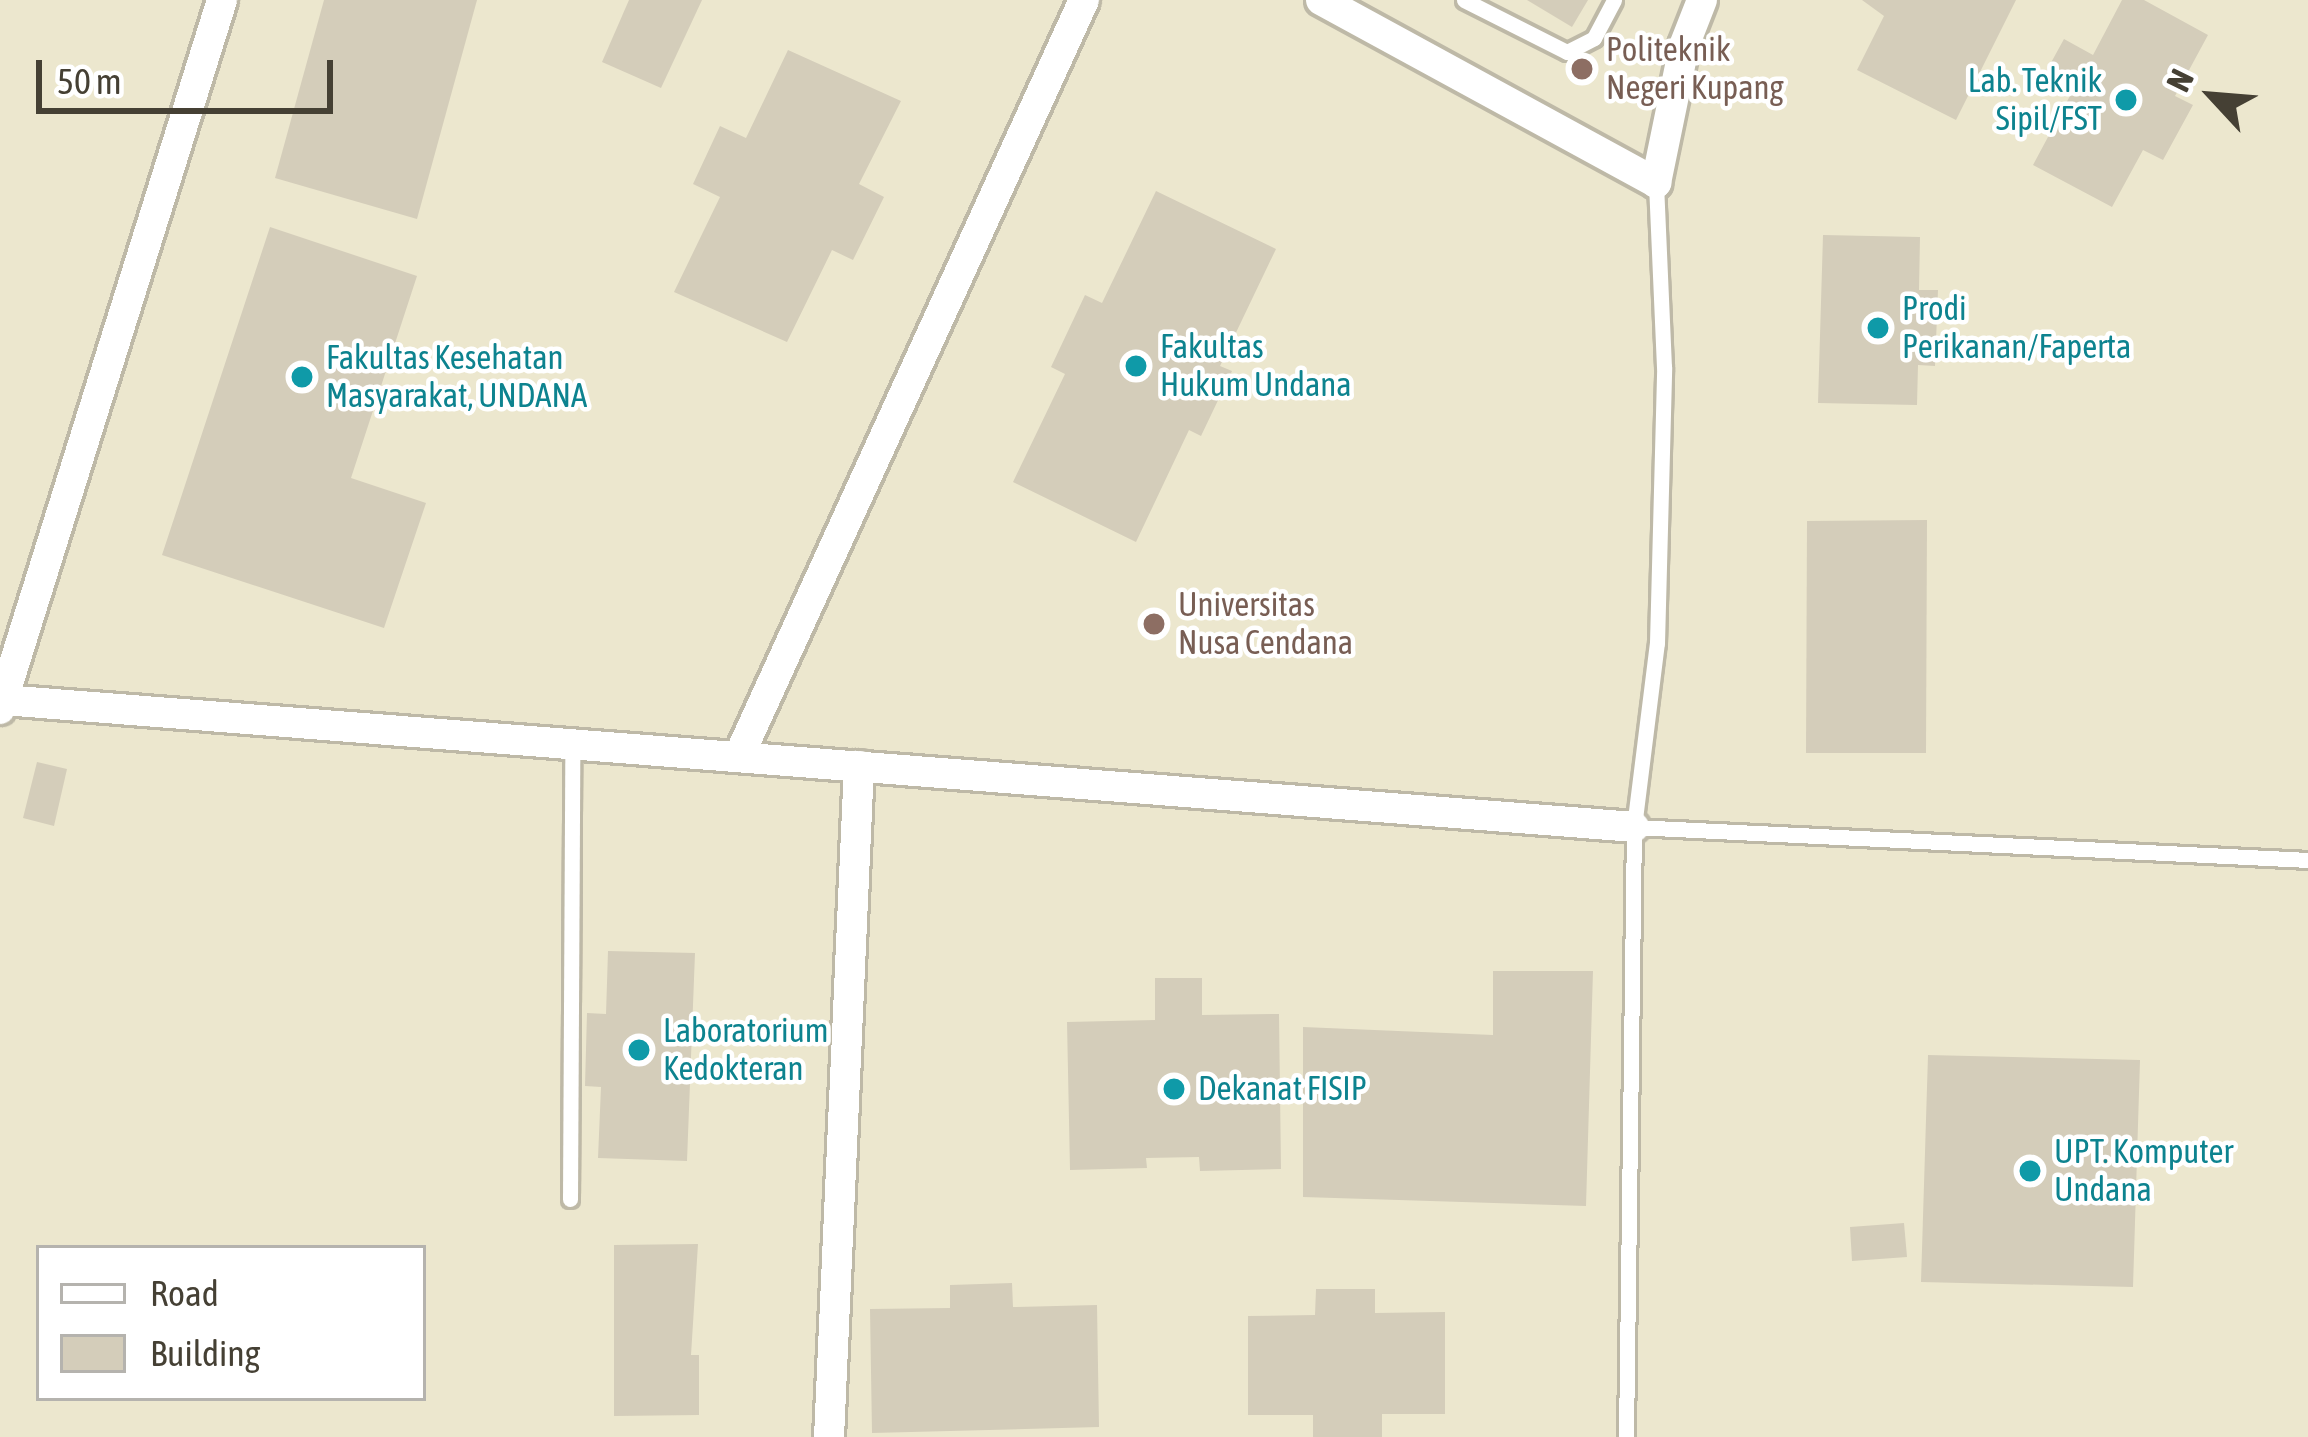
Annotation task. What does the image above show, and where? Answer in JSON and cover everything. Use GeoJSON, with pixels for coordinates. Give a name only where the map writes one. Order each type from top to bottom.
{"type":"FeatureCollection","features":[{"type":"Feature","properties":{"kind":"street"},"geometry":{"type":"LineString","coordinates":[[222,0],[2,705],[739,756],[1634,826]]}},
{"type":"Feature","properties":{"kind":"street"},"geometry":{"type":"LineString","coordinates":[[739,756],[1084,0]]}},
{"type":"Feature","properties":{"kind":"street"},"geometry":{"type":"LineString","coordinates":[[1322,0],[1656,183],[1684,46],[1702,0]]}},
{"type":"Feature","properties":{"kind":"street"},"geometry":{"type":"LineString","coordinates":[[829,1437],[859,766]]}},
{"type":"Feature","properties":{"kind":"lane"},"geometry":{"type":"LineString","coordinates":[[1464,0],[1567,52],[1594,38],[1615,0]]}},
{"type":"Feature","properties":{"kind":"lane"},"geometry":{"type":"LineString","coordinates":[[1626,1437],[1634,826],[1657,643],[1664,367],[1656,183]]}},
{"type":"Feature","properties":{"kind":"lane"},"geometry":{"type":"LineString","coordinates":[[570,1199],[572,746]]}},
{"type":"Feature","properties":{"kind":"lane"},"geometry":{"type":"LineString","coordinates":[[1634,826],[2308,860]]}},
{"type":"Feature","properties":{"kind":"shaded area","name":"Universitas Nusa Cendana"},"geometry":{"type":"Polygon","coordinates":[[[0,0],[2308,0],[2308,1437],[0,1437],[0,0]]]}},
{"type":"Feature","properties":{"kind":"building"},"geometry":{"type":"Polygon","coordinates":[[[324,0],[477,0],[417,219],[275,178],[324,0]]]}},
{"type":"Feature","properties":{"kind":"building"},"geometry":{"type":"Polygon","coordinates":[[[629,0],[702,0],[661,88],[602,62],[629,0]]]}},
{"type":"Feature","properties":{"kind":"building"},"geometry":{"type":"Polygon","coordinates":[[[1527,0],[1588,0],[1572,27],[1527,0]]]}},
{"type":"Feature","properties":{"kind":"building"},"geometry":{"type":"Polygon","coordinates":[[[1862,0],[2016,0],[1956,120],[1857,70],[1884,16],[1862,0]]]}},
{"type":"Feature","properties":{"kind":"building","name":"Lab. Teknik Sipil/FST"},"geometry":{"type":"Polygon","coordinates":[[[2122,0],[2144,0],[2208,35],[2175,96],[2193,105],[2163,160],[2143,150],[2112,207],[2033,165],[2071,94],[2042,79],[2064,39],[2093,55],[2122,0]]]}},
{"type":"Feature","properties":{"kind":"building"},"geometry":{"type":"Polygon","coordinates":[[[788,50],[901,101],[859,184],[884,197],[853,260],[832,250],[787,342],[674,292],[720,197],[693,184],[720,126],[746,138],[788,50]]]}},
{"type":"Feature","properties":{"kind":"building","name":"Fakultas Hukum Undana"},"geometry":{"type":"Polygon","coordinates":[[[1156,191],[1276,249],[1220,366],[1232,371],[1201,436],[1189,430],[1136,542],[1013,482],[1065,374],[1051,367],[1085,295],[1102,303],[1156,191]]]}},
{"type":"Feature","properties":{"kind":"building","name":"Fakultas Kesehatan Masyarakat, UNDANA"},"geometry":{"type":"Polygon","coordinates":[[[270,227],[417,276],[351,478],[426,503],[384,628],[162,555],[270,227]]]}},
{"type":"Feature","properties":{"kind":"building","name":"Prodi Perikanan/Faperta"},"geometry":{"type":"Polygon","coordinates":[[[1823,235],[1920,237],[1919,290],[1938,290],[1935,366],[1918,365],[1917,405],[1818,403],[1823,235]]]}},
{"type":"Feature","properties":{"kind":"building"},"geometry":{"type":"Polygon","coordinates":[[[1927,520],[1926,753],[1806,753],[1807,521],[1927,520]]]}},
{"type":"Feature","properties":{"kind":"building"},"geometry":{"type":"Polygon","coordinates":[[[37,762],[67,769],[54,826],[23,818],[37,762]]]}},
{"type":"Feature","properties":{"kind":"building","name":"Laboratorium Kedokteran"},"geometry":{"type":"Polygon","coordinates":[[[608,951],[695,953],[687,1161],[598,1158],[601,1087],[585,1086],[587,1013],[606,1014],[608,951]]]}},
{"type":"Feature","properties":{"kind":"building"},"geometry":{"type":"Polygon","coordinates":[[[1493,971],[1593,971],[1586,1206],[1303,1197],[1303,1027],[1493,1035],[1493,971]]]}},
{"type":"Feature","properties":{"kind":"building","name":"Dekanat FISIP"},"geometry":{"type":"Polygon","coordinates":[[[1155,978],[1202,978],[1202,1015],[1279,1014],[1281,1169],[1200,1171],[1199,1157],[1146,1158],[1147,1168],[1070,1170],[1067,1022],[1155,1020],[1155,978]]]}},
{"type":"Feature","properties":{"kind":"building","name":"UPT. Komputer Undana"},"geometry":{"type":"Polygon","coordinates":[[[1928,1055],[2140,1060],[2133,1287],[1921,1282],[1928,1055]]]}},
{"type":"Feature","properties":{"kind":"building"},"geometry":{"type":"Polygon","coordinates":[[[1904,1223],[1907,1257],[1852,1261],[1850,1227],[1904,1223]]]}},
{"type":"Feature","properties":{"kind":"building"},"geometry":{"type":"Polygon","coordinates":[[[698,1244],[691,1355],[699,1355],[699,1415],[614,1416],[614,1245],[698,1244]]]}},
{"type":"Feature","properties":{"kind":"building"},"geometry":{"type":"Polygon","coordinates":[[[1012,1283],[1013,1307],[1097,1305],[1099,1427],[872,1433],[870,1309],[950,1308],[950,1285],[1012,1283]]]}},
{"type":"Feature","properties":{"kind":"building"},"geometry":{"type":"Polygon","coordinates":[[[1316,1289],[1375,1289],[1375,1313],[1445,1312],[1445,1414],[1382,1414],[1382,1437],[1313,1437],[1313,1415],[1248,1415],[1248,1316],[1315,1315],[1316,1289]]]}},
{"type":"Feature","properties":{"kind":"place","name":"Politeknik Negeri Kupang"},"geometry":{"type":"Point","coordinates":[1582,69]}},
{"type":"Feature","properties":{"kind":"place","name":"Lab. Teknik Sipil/FST"},"geometry":{"type":"Point","coordinates":[2126,100]}},
{"type":"Feature","properties":{"kind":"place","name":"Prodi Perikanan/Faperta"},"geometry":{"type":"Point","coordinates":[1878,328]}},
{"type":"Feature","properties":{"kind":"place","name":"Fakultas Hukum Undana"},"geometry":{"type":"Point","coordinates":[1136,366]}},
{"type":"Feature","properties":{"kind":"place","name":"Fakultas Kesehatan Masyarakat, UNDANA"},"geometry":{"type":"Point","coordinates":[302,377]}},
{"type":"Feature","properties":{"kind":"place","name":"Universitas Nusa Cendana"},"geometry":{"type":"Point","coordinates":[1154,624]}},
{"type":"Feature","properties":{"kind":"place","name":"Laboratorium Kedokteran"},"geometry":{"type":"Point","coordinates":[639,1050]}},
{"type":"Feature","properties":{"kind":"place","name":"Dekanat FISIP"},"geometry":{"type":"Point","coordinates":[1174,1089]}},
{"type":"Feature","properties":{"kind":"place","name":"UPT. Komputer Undana"},"geometry":{"type":"Point","coordinates":[2030,1171]}}]}
